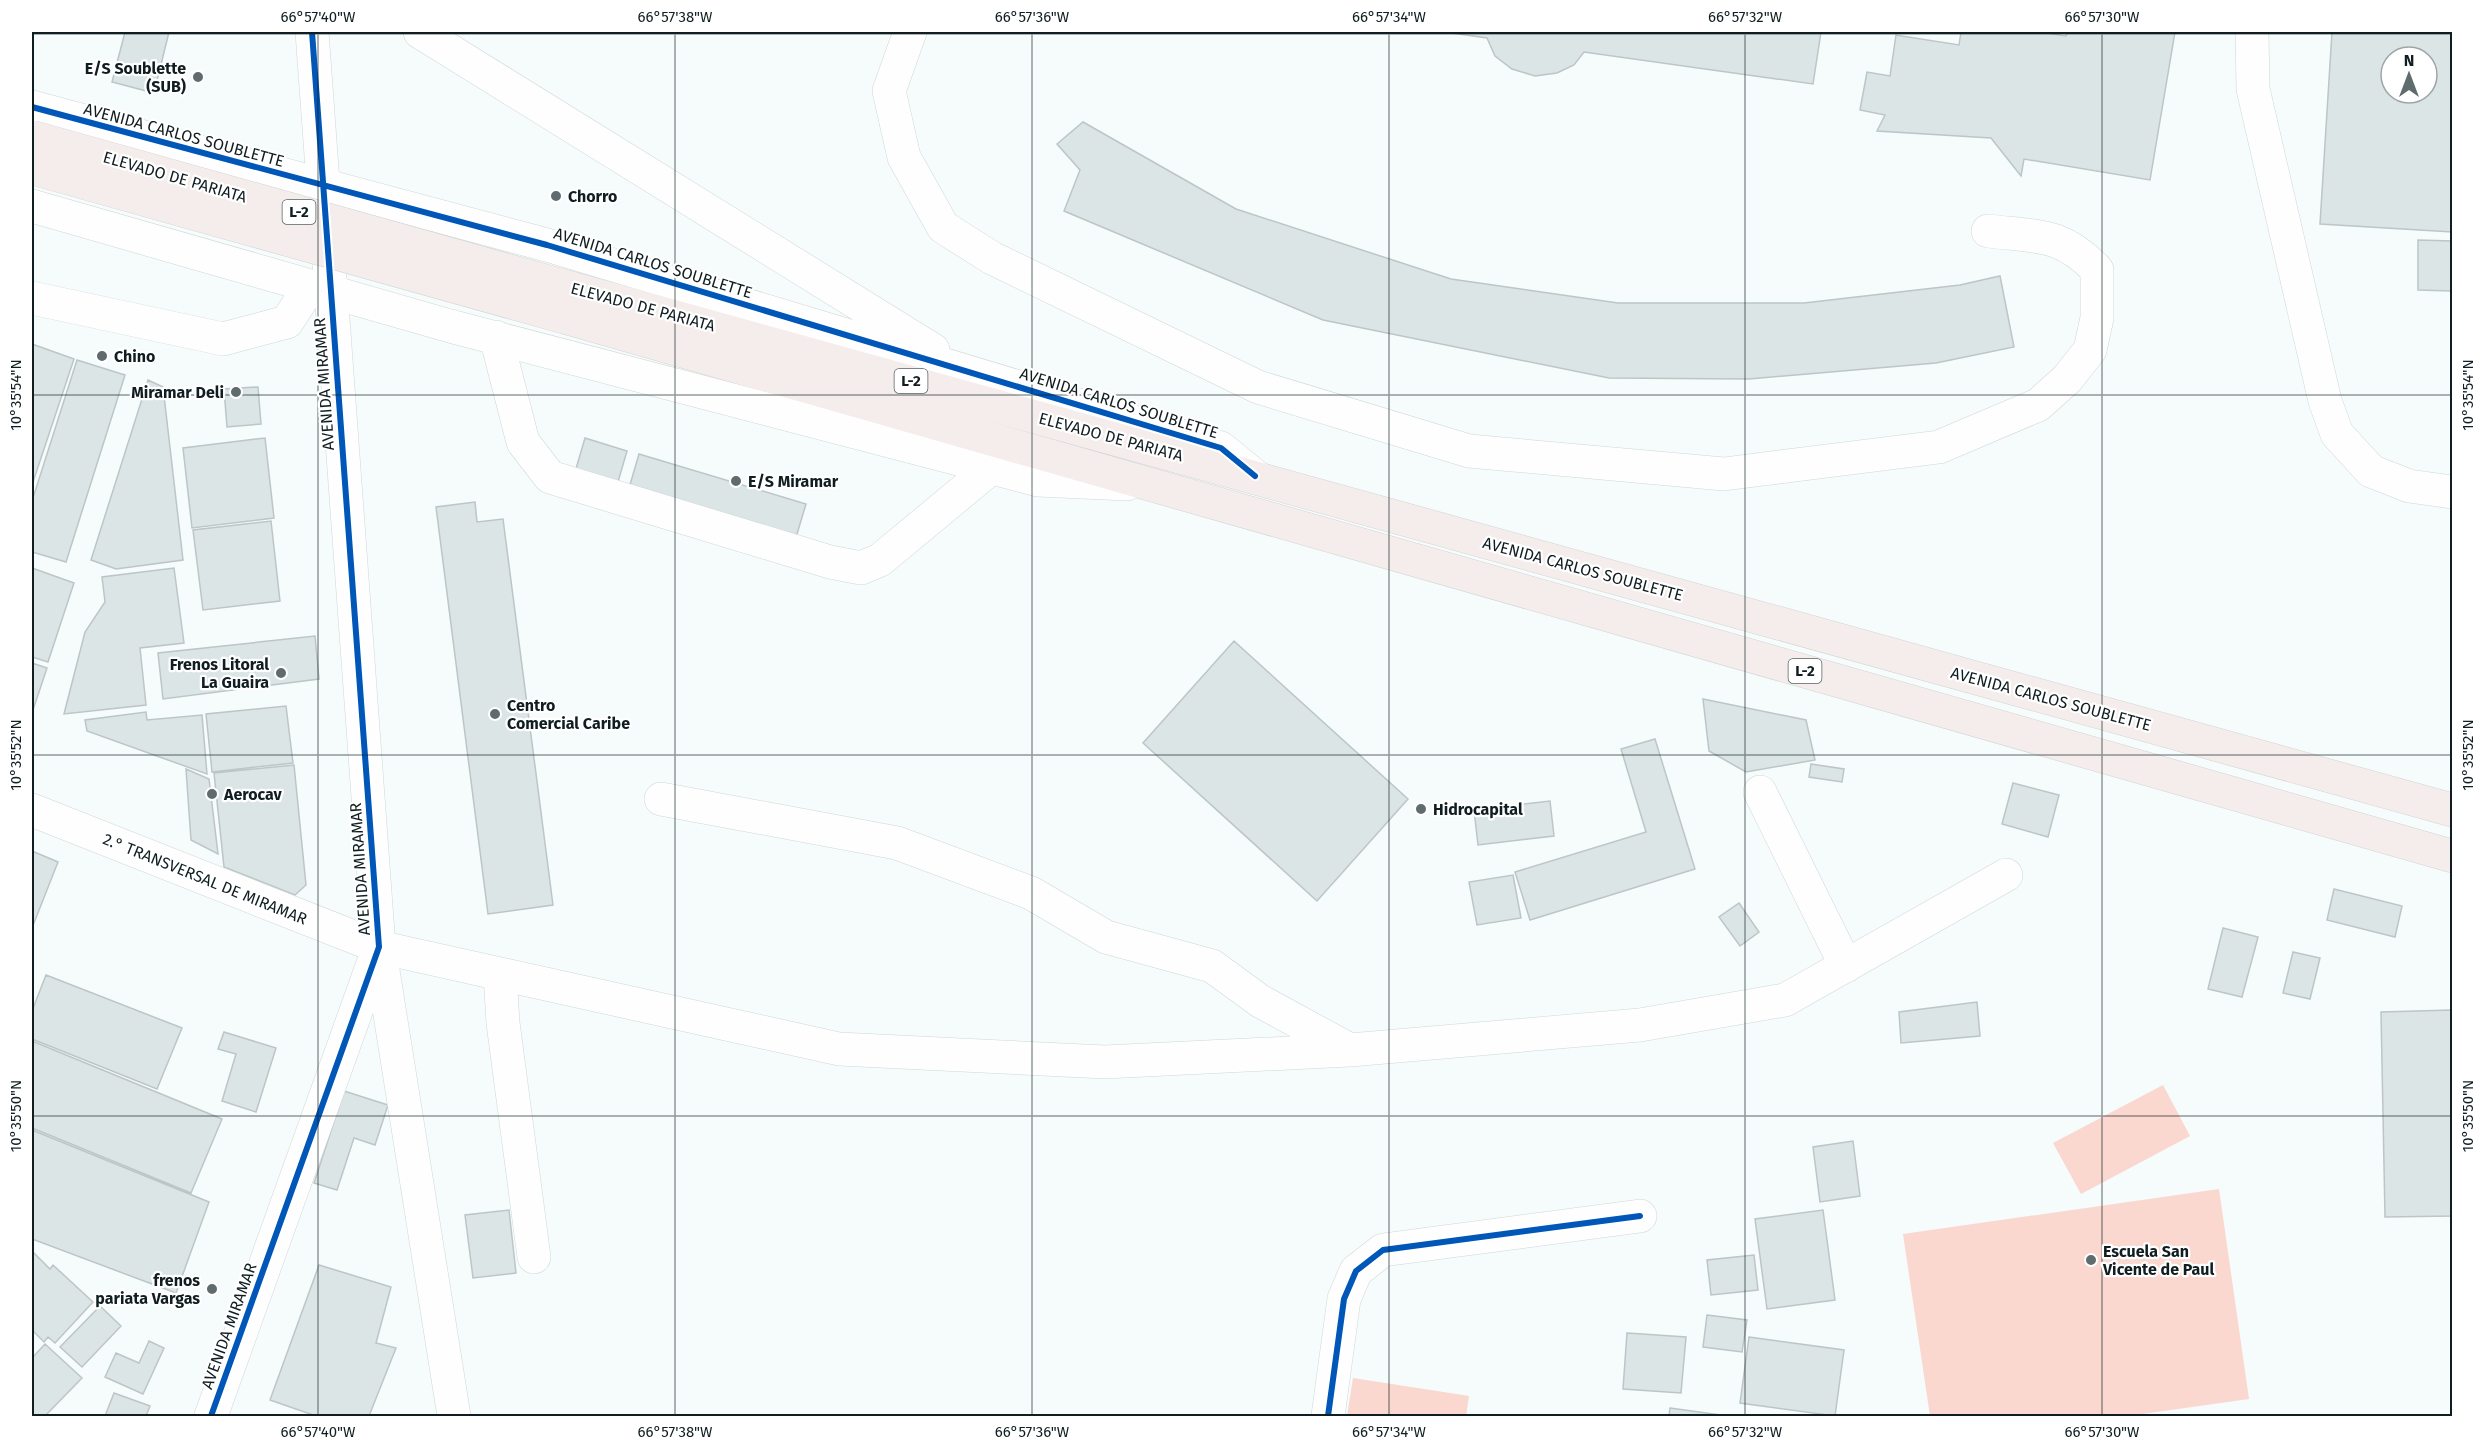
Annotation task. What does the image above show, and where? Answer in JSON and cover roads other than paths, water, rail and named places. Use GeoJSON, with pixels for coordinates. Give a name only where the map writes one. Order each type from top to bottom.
{"type":"FeatureCollection","features":[{"type":"Feature","properties":{"kind":"main road","name":"ELEVADO DE PARIATA"},"geometry":{"type":"LineString","coordinates":[[32,137],[1255,476]]}},
{"type":"Feature","properties":{"kind":"main road","name":"ELEVADO DE PARIATA"},"geometry":{"type":"LineString","coordinates":[[32,168],[1158,485]]}},
{"type":"Feature","properties":{"kind":"main road","name":"AVENIDA CARLOS SOUBLETTE"},"geometry":{"type":"LineString","coordinates":[[1255,476],[2452,810]]}},
{"type":"Feature","properties":{"kind":"main road","name":"L-2"},"geometry":{"type":"LineString","coordinates":[[1158,485],[2452,856]]}},
{"type":"Feature","properties":{"kind":"street","name":"AVENIDA MIRAMAR"},"geometry":{"type":"LineString","coordinates":[[312,32],[321,186],[320,289],[379,947],[454,1416]]}},
{"type":"Feature","properties":{"kind":"street"},"geometry":{"type":"LineString","coordinates":[[420,32],[970,373]]}},
{"type":"Feature","properties":{"kind":"street"},"geometry":{"type":"LineString","coordinates":[[910,32],[889,91],[904,157],[943,227],[992,258],[1258,387],[1469,451],[1724,474],[1939,447],[1994,424],[2038,405],[2067,379],[2090,350],[2097,318],[2097,270],[2082,255],[2058,240],[1988,231]]}},
{"type":"Feature","properties":{"kind":"street"},"geometry":{"type":"LineString","coordinates":[[2252,32],[2253,89],[2325,401],[2337,434],[2371,471],[2409,486],[2452,492]]}},
{"type":"Feature","properties":{"kind":"street","name":"AVENIDA CARLOS SOUBLETTE"},"geometry":{"type":"LineString","coordinates":[[32,107],[547,245],[1221,448],[1255,476]]}},
{"type":"Feature","properties":{"kind":"street","name":"L-2"},"geometry":{"type":"LineString","coordinates":[[32,206],[496,337],[1038,480],[1158,485]]}},
{"type":"Feature","properties":{"kind":"street"},"geometry":{"type":"LineString","coordinates":[[32,298],[223,339],[287,322],[320,289]]}},
{"type":"Feature","properties":{"kind":"street"},"geometry":{"type":"LineString","coordinates":[[496,337],[523,442],[550,477],[830,562],[861,568],[880,561],[991,468]]}},
{"type":"Feature","properties":{"kind":"street"},"geometry":{"type":"LineString","coordinates":[[1760,792],[1846,966]]}},
{"type":"Feature","properties":{"kind":"street"},"geometry":{"type":"LineString","coordinates":[[661,799],[897,843],[1031,893],[1106,937],[1212,966],[1260,1000],[1350,1050]]}},
{"type":"Feature","properties":{"kind":"street","name":"2.° TRANSVERSAL DE MIRAMAR"},"geometry":{"type":"LineString","coordinates":[[32,810],[379,947],[839,1049],[1105,1062],[1350,1050],[1640,1024],[1785,1000],[2006,875]]}},
{"type":"Feature","properties":{"kind":"street","name":"AVENIDA MIRAMAR"},"geometry":{"type":"LineString","coordinates":[[211,1416],[379,947]]}},
{"type":"Feature","properties":{"kind":"street"},"geometry":{"type":"LineString","coordinates":[[500,974],[503,1023],[534,1257]]}},
{"type":"Feature","properties":{"kind":"street"},"geometry":{"type":"LineString","coordinates":[[1328,1416],[1344,1299],[1356,1270],[1383,1250],[1640,1216]]}},
{"type":"Feature","properties":{"kind":"place","name":"E/S Soublette (SUB)"},"geometry":{"type":"Point","coordinates":[198,77]}},
{"type":"Feature","properties":{"kind":"place","name":"Chorro"},"geometry":{"type":"Point","coordinates":[556,196]}},
{"type":"Feature","properties":{"kind":"place","name":"Chino"},"geometry":{"type":"Point","coordinates":[102,356]}},
{"type":"Feature","properties":{"kind":"place","name":"Miramar Deli"},"geometry":{"type":"Point","coordinates":[236,392]}},
{"type":"Feature","properties":{"kind":"place","name":"E/S Miramar"},"geometry":{"type":"Point","coordinates":[736,481]}},
{"type":"Feature","properties":{"kind":"place","name":"Frenos Litoral La Guaira"},"geometry":{"type":"Point","coordinates":[281,673]}},
{"type":"Feature","properties":{"kind":"place","name":"Centro Comercial Caribe"},"geometry":{"type":"Point","coordinates":[495,714]}},
{"type":"Feature","properties":{"kind":"place","name":"Aerocav"},"geometry":{"type":"Point","coordinates":[212,794]}},
{"type":"Feature","properties":{"kind":"place","name":"Hidrocapital"},"geometry":{"type":"Point","coordinates":[1421,809]}},
{"type":"Feature","properties":{"kind":"place","name":"Escuela San Vicente de Paul"},"geometry":{"type":"Point","coordinates":[2091,1260]}},
{"type":"Feature","properties":{"kind":"place","name":"frenos pariata Vargas"},"geometry":{"type":"Point","coordinates":[212,1289]}}]}
